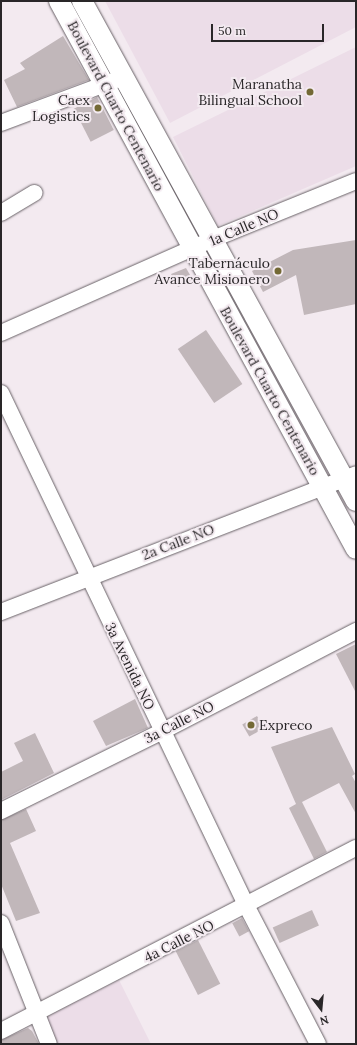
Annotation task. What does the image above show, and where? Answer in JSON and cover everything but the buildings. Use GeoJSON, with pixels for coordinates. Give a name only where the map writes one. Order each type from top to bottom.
{"type":"FeatureCollection","features":[{"type":"Feature","properties":{"kind":"main road","name":"Boulevard Cuarto Centenario"},"geometry":{"type":"LineString","coordinates":[[59,1],[106,84],[192,249],[356,549]]}},
{"type":"Feature","properties":{"kind":"main road","name":"Boulevard Cuarto Centenario"},"geometry":{"type":"LineString","coordinates":[[82,1],[213,239],[350,476],[356,501]]}},
{"type":"Feature","properties":{"kind":"street"},"geometry":{"type":"LineString","coordinates":[[1,123],[124,77]]}},
{"type":"Feature","properties":{"kind":"street","name":"1a Calle NO"},"geometry":{"type":"LineString","coordinates":[[1,333],[213,239],[356,181]]}},
{"type":"Feature","properties":{"kind":"street"},"geometry":{"type":"LineString","coordinates":[[1,213],[34,193]]}},
{"type":"Feature","properties":{"kind":"street","name":"3a Avenida NO"},"geometry":{"type":"LineString","coordinates":[[1,393],[246,907],[318,1044]]}},
{"type":"Feature","properties":{"kind":"street","name":"2a Calle NO"},"geometry":{"type":"LineString","coordinates":[[1,612],[350,476]]}},
{"type":"Feature","properties":{"kind":"street","name":"3a Calle NO"},"geometry":{"type":"LineString","coordinates":[[1,811],[162,732],[356,631]]}},
{"type":"Feature","properties":{"kind":"street","name":"4a Calle NO"},"geometry":{"type":"LineString","coordinates":[[1,1031],[246,907],[356,848]]}},
{"type":"Feature","properties":{"kind":"street"},"geometry":{"type":"LineString","coordinates":[[1,923],[49,1044]]}},
{"type":"Feature","properties":{"kind":"shaded area"},"geometry":{"type":"Polygon","coordinates":[[[105,1],[356,1],[356,27],[170,123],[105,1]]]}},
{"type":"Feature","properties":{"kind":"shaded area","name":"Maranatha Bilingual School"},"geometry":{"type":"Polygon","coordinates":[[[356,47],[356,166],[218,226],[173,137],[356,47]]]}},
{"type":"Feature","properties":{"kind":"shaded area"},"geometry":{"type":"Polygon","coordinates":[[[119,980],[151,1044],[57,1044],[47,1024],[48,1015],[119,980]]]}},
{"type":"Feature","properties":{"kind":"place","name":"Maranatha Bilingual School"},"geometry":{"type":"Point","coordinates":[310,92]}},
{"type":"Feature","properties":{"kind":"place","name":"Caex Logistics"},"geometry":{"type":"Point","coordinates":[98,108]}},
{"type":"Feature","properties":{"kind":"place","name":"Tabernáculo Avance Misionero"},"geometry":{"type":"Point","coordinates":[278,271]}},
{"type":"Feature","properties":{"kind":"place","name":"Expreco"},"geometry":{"type":"Point","coordinates":[251,725]}}]}
